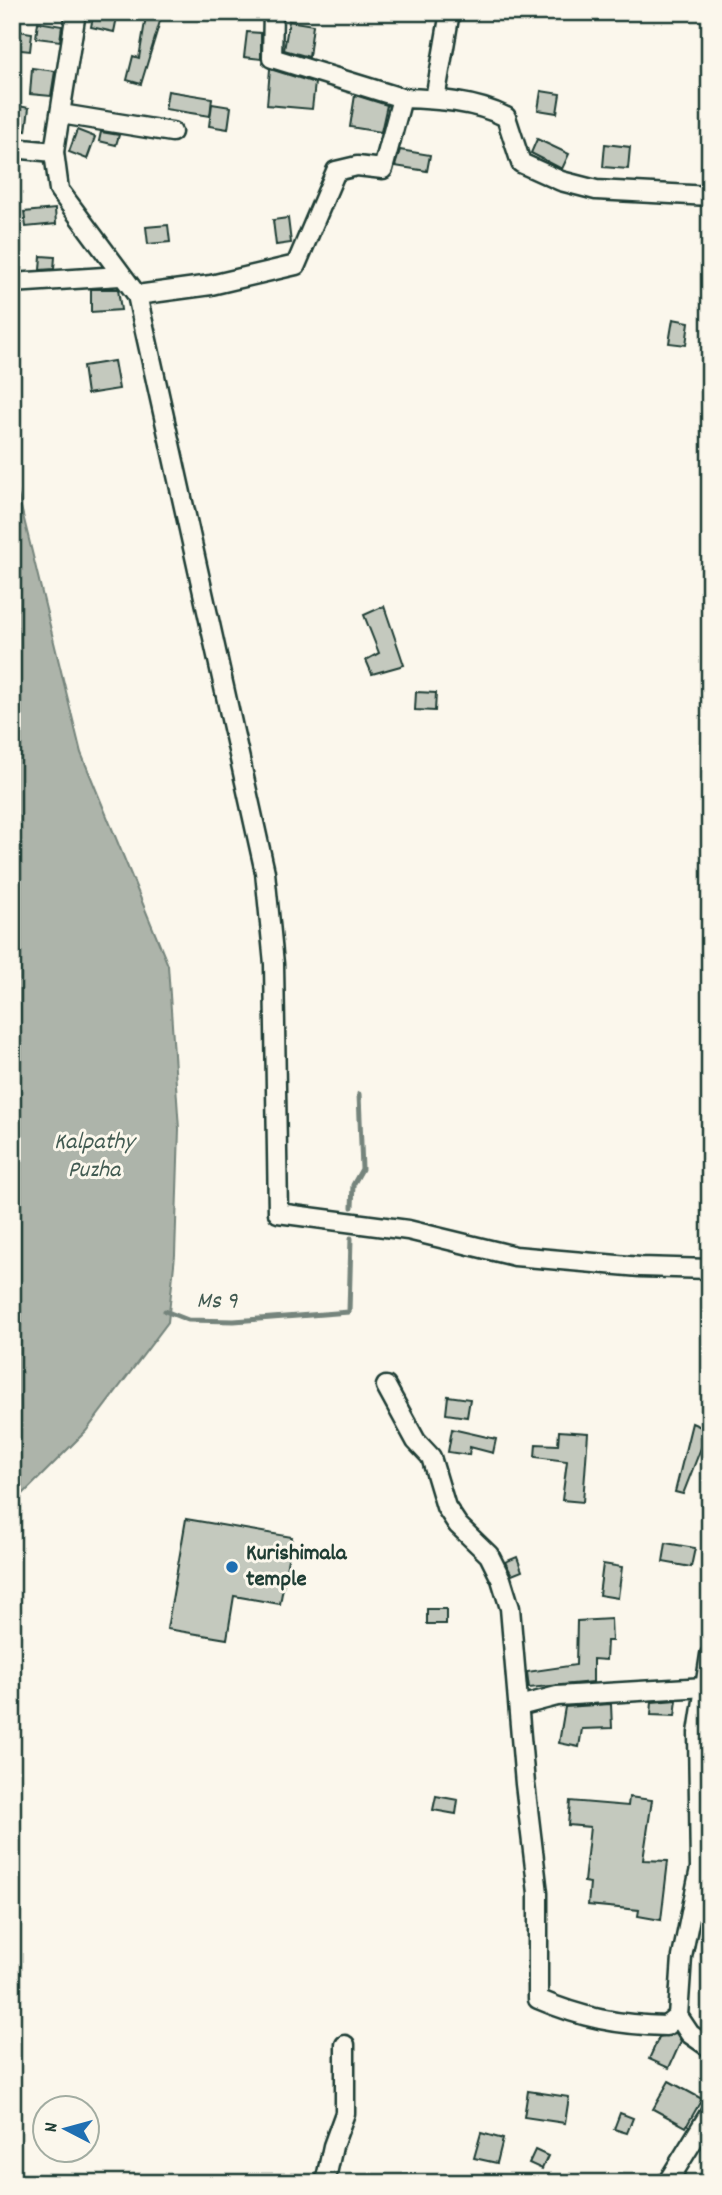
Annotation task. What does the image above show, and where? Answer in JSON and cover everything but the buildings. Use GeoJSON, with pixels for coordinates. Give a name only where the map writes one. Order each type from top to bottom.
{"type":"FeatureCollection","features":[{"type":"Feature","properties":{"kind":"street"},"geometry":{"type":"LineString","coordinates":[[76,12],[54,152],[59,190],[120,276],[137,295],[265,872],[274,964],[278,1213],[408,1230],[515,1256],[640,1267],[710,1269]]}},
{"type":"Feature","properties":{"kind":"street"},"geometry":{"type":"LineString","coordinates":[[273,12],[272,58],[402,98],[435,99],[491,109],[506,117],[511,140],[521,163],[561,181],[596,190],[710,196]]}},
{"type":"Feature","properties":{"kind":"street"},"geometry":{"type":"LineString","coordinates":[[435,99],[450,12]]}},
{"type":"Feature","properties":{"kind":"street"},"geometry":{"type":"LineString","coordinates":[[137,295],[211,285],[296,265],[336,171],[357,166],[383,169],[402,98]]}},
{"type":"Feature","properties":{"kind":"street"},"geometry":{"type":"LineString","coordinates":[[61,114],[172,132]]}},
{"type":"Feature","properties":{"kind":"street"},"geometry":{"type":"LineString","coordinates":[[12,148],[54,152]]}},
{"type":"Feature","properties":{"kind":"street"},"geometry":{"type":"LineString","coordinates":[[12,283],[120,276]]}},
{"type":"Feature","properties":{"kind":"street"},"geometry":{"type":"LineString","coordinates":[[386,1386],[416,1441],[431,1457],[446,1507],[458,1525],[489,1555],[502,1579],[510,1608],[538,1893],[538,2000],[578,2015],[620,2025],[666,2026],[678,2016]]}},
{"type":"Feature","properties":{"kind":"street"},"geometry":{"type":"LineString","coordinates":[[710,1655],[698,1733],[705,1870],[681,1957],[678,2016],[690,2034],[710,2048]]}},
{"type":"Feature","properties":{"kind":"street"},"geometry":{"type":"LineString","coordinates":[[519,1706],[557,1696],[705,1688]]}},
{"type":"Feature","properties":{"kind":"street"},"geometry":{"type":"LineString","coordinates":[[325,2183],[333,2146],[345,2113],[345,2045]]}},
{"type":"Feature","properties":{"kind":"street"},"geometry":{"type":"LineString","coordinates":[[667,2183],[710,2113]]}},
{"type":"Feature","properties":{"kind":"water","name":"Kalpathy Puzha"},"geometry":{"type":"Polygon","coordinates":[[[12,470],[81,753],[168,965],[179,1129],[175,1255],[168,1322],[86,1431],[12,1505],[12,470]]]}},
{"type":"Feature","properties":{"kind":"waterway","name":"Ms 9"},"geometry":{"type":"LineString","coordinates":[[352,1207],[353,1185],[362,1169],[359,1094]]}},
{"type":"Feature","properties":{"kind":"waterway","name":"Ms 9"},"geometry":{"type":"LineString","coordinates":[[165,1311],[188,1320],[234,1321],[349,1312],[351,1238]]}},
{"type":"Feature","properties":{"kind":"place","name":"Kurishimala temple"},"geometry":{"type":"Point","coordinates":[232,1567]}}]}
